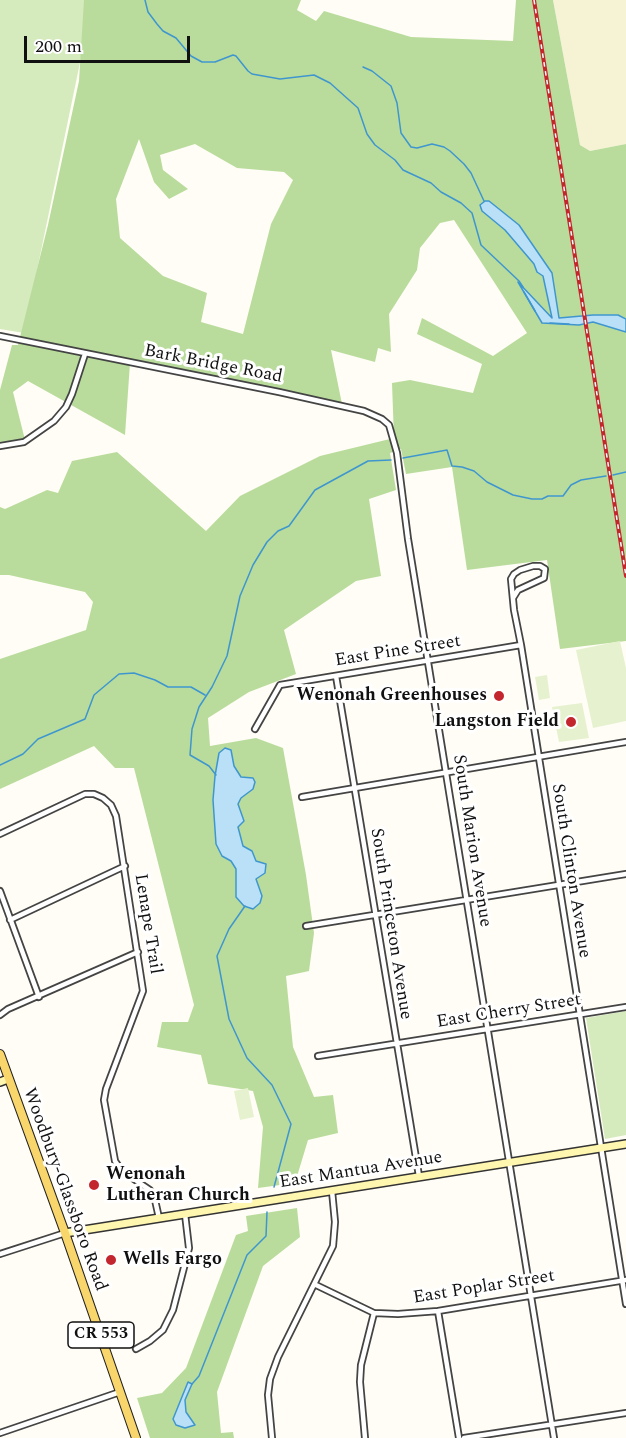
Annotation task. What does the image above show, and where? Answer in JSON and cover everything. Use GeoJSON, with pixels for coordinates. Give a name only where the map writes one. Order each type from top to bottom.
{"type":"FeatureCollection","features":[{"type":"Feature","properties":{"kind":"main road","name":"Woodbury-Glassboro Road"},"geometry":{"type":"LineString","coordinates":[[0,1054],[4,1081],[65,1233],[136,1438]]}},
{"type":"Feature","properties":{"kind":"street","name":"Bark Bridge Road"},"geometry":{"type":"LineString","coordinates":[[0,336],[364,411],[382,419],[389,425],[397,453]]}},
{"type":"Feature","properties":{"kind":"street"},"geometry":{"type":"LineString","coordinates":[[0,446],[24,442],[54,421],[66,407],[86,354]]}},
{"type":"Feature","properties":{"kind":"street","name":"South Marion Avenue"},"geometry":{"type":"LineString","coordinates":[[397,453],[428,661],[554,1438]]}},
{"type":"Feature","properties":{"kind":"street","name":"South Clinton Avenue"},"geometry":{"type":"LineString","coordinates":[[513,598],[518,590],[544,578],[545,569],[533,566],[514,574],[511,579],[513,598],[624,1280],[626,1304]]}},
{"type":"Feature","properties":{"kind":"street","name":"East Pine Street"},"geometry":{"type":"LineString","coordinates":[[255,729],[280,685],[521,645]]}},
{"type":"Feature","properties":{"kind":"street","name":"South Princeton Avenue"},"geometry":{"type":"LineString","coordinates":[[336,676],[419,1176]]}},
{"type":"Feature","properties":{"kind":"street"},"geometry":{"type":"LineString","coordinates":[[302,796],[626,742]]}},
{"type":"Feature","properties":{"kind":"street","name":"Lenape Trail"},"geometry":{"type":"LineString","coordinates":[[0,834],[85,794],[94,794],[103,798],[111,805],[116,816],[143,991],[106,1089],[104,1100],[115,1161],[122,1171],[150,1190],[159,1218]]}},
{"type":"Feature","properties":{"kind":"street"},"geometry":{"type":"LineString","coordinates":[[10,920],[125,866]]}},
{"type":"Feature","properties":{"kind":"street"},"geometry":{"type":"LineString","coordinates":[[306,926],[626,874]]}},
{"type":"Feature","properties":{"kind":"street"},"geometry":{"type":"LineString","coordinates":[[0,891],[39,997]]}},
{"type":"Feature","properties":{"kind":"street"},"geometry":{"type":"LineString","coordinates":[[0,1015],[8,1009],[138,952]]}},
{"type":"Feature","properties":{"kind":"street","name":"East Cherry Street"},"geometry":{"type":"LineString","coordinates":[[318,1056],[626,1007]]}},
{"type":"Feature","properties":{"kind":"street"},"geometry":{"type":"LineString","coordinates":[[0,1009],[8,1009]]}},
{"type":"Feature","properties":{"kind":"street","name":"East Mantua Avenue"},"geometry":{"type":"LineString","coordinates":[[65,1233],[626,1144]]}},
{"type":"Feature","properties":{"kind":"street"},"geometry":{"type":"LineString","coordinates":[[272,1438],[268,1395],[270,1379],[278,1357],[316,1285],[333,1246],[335,1222],[332,1191]]}},
{"type":"Feature","properties":{"kind":"street"},"geometry":{"type":"LineString","coordinates":[[136,1349],[150,1341],[163,1329],[173,1310],[189,1248],[184,1214]]}},
{"type":"Feature","properties":{"kind":"street"},"geometry":{"type":"LineString","coordinates":[[0,1254],[65,1233]]}},
{"type":"Feature","properties":{"kind":"street","name":"East Poplar Street"},"geometry":{"type":"LineString","coordinates":[[316,1285],[374,1313],[398,1314],[438,1311],[624,1280]]}},
{"type":"Feature","properties":{"kind":"street"},"geometry":{"type":"LineString","coordinates":[[438,1311],[459,1438]]}},
{"type":"Feature","properties":{"kind":"street"},"geometry":{"type":"LineString","coordinates":[[366,1438],[360,1382],[361,1365],[374,1313]]}},
{"type":"Feature","properties":{"kind":"street"},"geometry":{"type":"LineString","coordinates":[[0,1433],[120,1392]]}},
{"type":"Feature","properties":{"kind":"street"},"geometry":{"type":"LineString","coordinates":[[464,1438],[626,1413]]}},
{"type":"Feature","properties":{"kind":"shaded area"},"geometry":{"type":"Polygon","coordinates":[[[553,0],[626,0],[626,144],[590,151],[580,145],[553,0]]]}},
{"type":"Feature","properties":{"kind":"green space"},"geometry":{"type":"Polygon","coordinates":[[[0,0],[137,0],[89,19],[24,333],[0,329],[0,0]]]}},
{"type":"Feature","properties":{"kind":"green space"},"geometry":{"type":"Polygon","coordinates":[[[84,0],[301,0],[297,10],[316,21],[324,11],[411,37],[513,41],[516,0],[553,0],[580,145],[590,151],[626,144],[626,319],[618,315],[559,318],[552,273],[543,276],[552,319],[520,285],[542,323],[579,325],[593,322],[626,332],[626,641],[560,649],[547,560],[467,570],[452,467],[406,474],[401,449],[390,453],[396,490],[369,499],[381,576],[356,581],[284,630],[296,674],[249,692],[208,718],[210,746],[256,738],[283,748],[314,933],[309,971],[286,976],[293,1047],[314,1097],[333,1095],[338,1133],[308,1140],[295,1183],[258,1188],[263,1127],[253,1091],[208,1084],[201,1055],[157,1047],[162,1022],[188,1022],[194,1005],[134,768],[115,768],[94,746],[0,789],[0,659],[86,630],[93,602],[85,592],[0,575],[0,507],[5,509],[47,490],[58,493],[72,461],[117,452],[206,531],[240,496],[320,456],[394,438],[392,383],[410,380],[473,393],[482,364],[417,334],[422,318],[493,356],[527,333],[454,220],[440,223],[420,248],[417,270],[389,314],[391,352],[378,348],[375,362],[331,350],[342,404],[130,363],[125,435],[28,381],[13,392],[25,440],[0,443],[0,390],[12,345],[18,345],[48,225],[79,81],[84,0]],[[139,139],[116,199],[120,238],[163,276],[207,293],[201,322],[243,334],[271,224],[293,180],[284,172],[237,168],[195,144],[160,155],[163,170],[188,189],[169,199],[154,182],[139,139]]]}},
{"type":"Feature","properties":{"kind":"green space"},"geometry":{"type":"Polygon","coordinates":[[[620,641],[626,668],[626,721],[593,728],[576,650],[620,641]]]}},
{"type":"Feature","properties":{"kind":"green space"},"geometry":{"type":"Polygon","coordinates":[[[547,675],[550,698],[539,700],[535,677],[547,675]]]}},
{"type":"Feature","properties":{"kind":"green space","name":"Langston Field"},"geometry":{"type":"Polygon","coordinates":[[[582,703],[589,738],[559,742],[552,707],[582,703]]]}},
{"type":"Feature","properties":{"kind":"green space"},"geometry":{"type":"Polygon","coordinates":[[[626,1011],[626,1135],[605,1139],[586,1018],[626,1011]]]}},
{"type":"Feature","properties":{"kind":"green space"},"geometry":{"type":"Polygon","coordinates":[[[248,1088],[254,1117],[240,1120],[234,1091],[248,1088]]]}},
{"type":"Feature","properties":{"kind":"green space"},"geometry":{"type":"Polygon","coordinates":[[[297,1208],[300,1237],[263,1266],[217,1392],[221,1433],[233,1432],[234,1438],[150,1438],[137,1398],[162,1393],[186,1368],[236,1235],[248,1231],[246,1216],[297,1208]]]}},
{"type":"Feature","properties":{"kind":"water"},"geometry":{"type":"Polygon","coordinates":[[[489,201],[519,225],[552,273],[559,318],[618,315],[626,319],[626,332],[593,322],[579,325],[542,323],[518,282],[552,318],[543,276],[537,272],[534,264],[505,230],[482,211],[480,205],[489,201]]]}},
{"type":"Feature","properties":{"kind":"water"},"geometry":{"type":"Polygon","coordinates":[[[225,748],[231,750],[234,766],[241,777],[253,778],[255,782],[253,789],[241,798],[238,804],[244,821],[238,827],[243,846],[252,851],[256,861],[266,864],[265,873],[256,879],[262,896],[260,903],[253,909],[244,906],[236,897],[236,869],[231,861],[222,856],[216,844],[213,800],[215,776],[219,753],[225,748]]]}},
{"type":"Feature","properties":{"kind":"water"},"geometry":{"type":"Polygon","coordinates":[[[188,1382],[192,1384],[185,1400],[186,1412],[195,1425],[185,1428],[176,1425],[173,1419],[188,1382]]]}},
{"type":"Feature","properties":{"kind":"waterway"},"geometry":{"type":"LineString","coordinates":[[145,0],[148,12],[163,31],[176,38],[191,56],[202,62],[215,62],[233,55],[252,74],[280,79],[314,75],[330,83],[358,108],[367,134],[375,145],[395,160],[403,170],[431,183],[472,213],[481,245],[523,287]]}},
{"type":"Feature","properties":{"kind":"waterway"},"geometry":{"type":"LineString","coordinates":[[363,67],[391,86],[397,103],[401,133],[411,147],[417,148],[432,144],[450,151],[471,173],[484,201]]}},
{"type":"Feature","properties":{"kind":"waterway"},"geometry":{"type":"LineString","coordinates":[[524,292],[535,311]]}},
{"type":"Feature","properties":{"kind":"waterway"},"geometry":{"type":"LineString","coordinates":[[550,323],[569,324]]}},
{"type":"Feature","properties":{"kind":"waterway"},"geometry":{"type":"LineString","coordinates":[[403,458],[447,450],[452,466],[474,471],[487,482],[513,495],[532,499],[563,496],[571,485],[581,480],[606,476]]}},
{"type":"Feature","properties":{"kind":"waterway"},"geometry":{"type":"LineString","coordinates":[[216,775],[209,766],[190,755],[192,729],[199,707],[227,656],[240,596],[253,565],[267,542],[278,531],[289,526],[315,490],[368,461],[391,460]]}},
{"type":"Feature","properties":{"kind":"waterway"},"geometry":{"type":"LineString","coordinates":[[613,475],[626,472]]}},
{"type":"Feature","properties":{"kind":"waterway"},"geometry":{"type":"LineString","coordinates":[[0,765],[23,754],[38,739],[85,719],[94,695],[119,674],[134,673],[168,687],[191,687],[205,695]]}},
{"type":"Feature","properties":{"kind":"waterway"},"geometry":{"type":"LineString","coordinates":[[245,906],[229,929],[217,956],[229,1019],[247,1058],[272,1085],[291,1124],[274,1187]]}},
{"type":"Feature","properties":{"kind":"waterway"},"geometry":{"type":"LineString","coordinates":[[192,1384],[199,1376],[247,1255],[266,1236],[267,1212]]}},
{"type":"Feature","properties":{"kind":"railway"},"geometry":{"type":"LineString","coordinates":[[534,0],[626,576]]}},
{"type":"Feature","properties":{"kind":"place","name":"Wenonah Greenhouses"},"geometry":{"type":"Point","coordinates":[499,696]}},
{"type":"Feature","properties":{"kind":"place","name":"Langston Field"},"geometry":{"type":"Point","coordinates":[571,722]}},
{"type":"Feature","properties":{"kind":"place","name":"Wenonah Lutheran Church"},"geometry":{"type":"Point","coordinates":[94,1185]}},
{"type":"Feature","properties":{"kind":"place","name":"Wells Fargo"},"geometry":{"type":"Point","coordinates":[111,1260]}}]}
